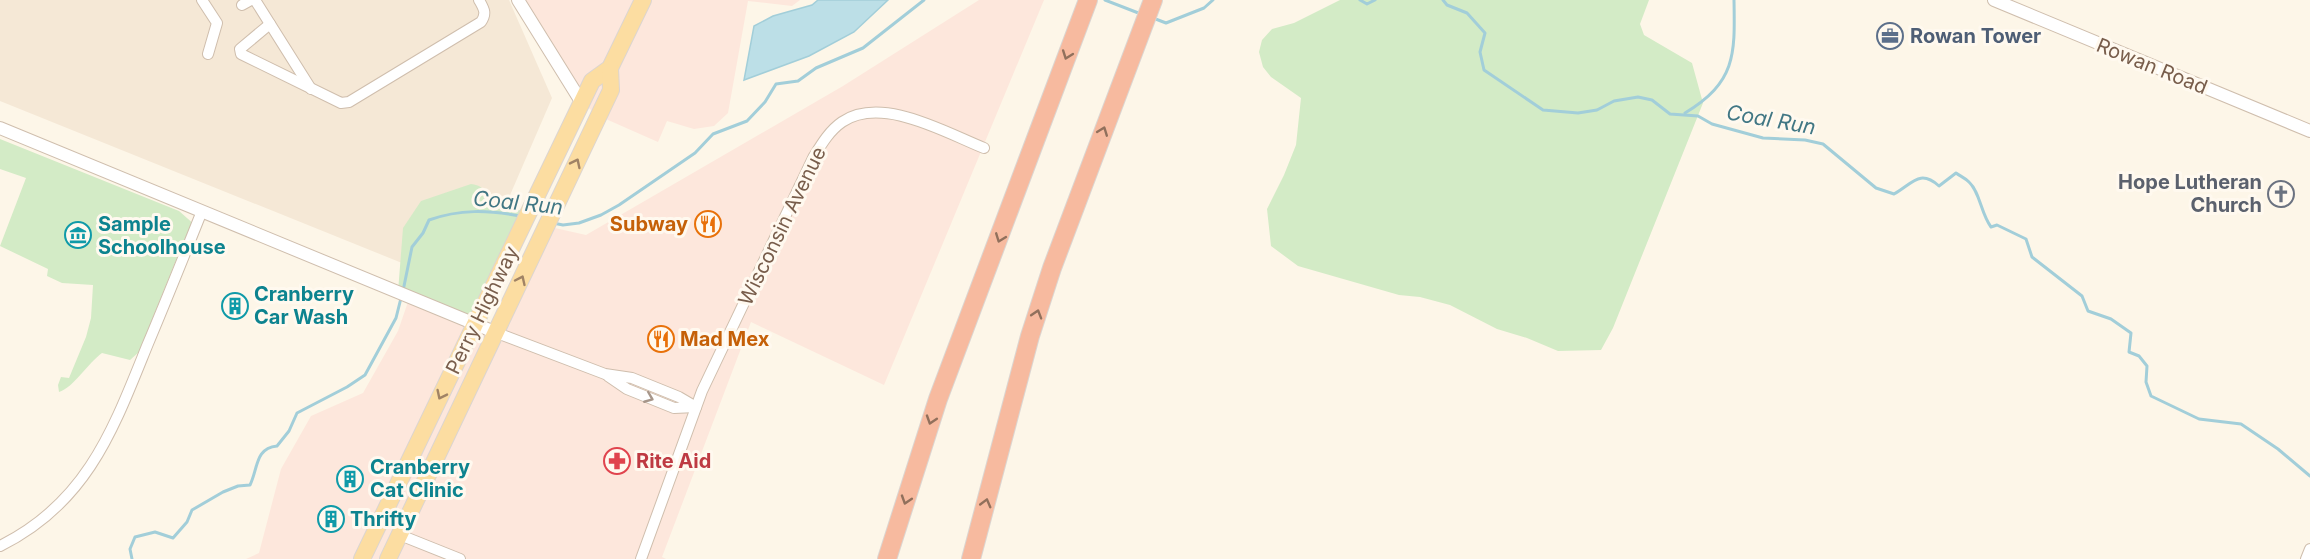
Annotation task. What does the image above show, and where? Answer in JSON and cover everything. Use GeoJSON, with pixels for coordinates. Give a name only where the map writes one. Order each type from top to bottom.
{"type":"FeatureCollection","features":[{"type":"Feature","properties":{"kind":"highway"},"geometry":{"type":"LineString","coordinates":[[887,559],[938,399],[1088,0]]}},
{"type":"Feature","properties":{"kind":"highway"},"geometry":{"type":"LineString","coordinates":[[971,559],[1030,336],[1052,268],[1153,0]]}},
{"type":"Feature","properties":{"kind":"main road","name":"Perry Highway"},"geometry":{"type":"LineString","coordinates":[[362,559],[592,81],[610,68],[643,0]]}},
{"type":"Feature","properties":{"kind":"main road","name":"Perry Highway"},"geometry":{"type":"LineString","coordinates":[[388,559],[611,90],[610,68]]}},
{"type":"Feature","properties":{"kind":"street"},"geometry":{"type":"LineString","coordinates":[[202,0],[217,23],[208,54]]}},
{"type":"Feature","properties":{"kind":"street"},"geometry":{"type":"LineString","coordinates":[[270,24],[245,42],[240,49],[241,54],[341,103],[355,100],[481,22],[485,16],[478,0]]}},
{"type":"Feature","properties":{"kind":"street"},"geometry":{"type":"LineString","coordinates":[[518,0],[582,103]]}},
{"type":"Feature","properties":{"kind":"street","name":"Rowan Road"},"geometry":{"type":"LineString","coordinates":[[1994,0],[2310,131]]}},
{"type":"Feature","properties":{"kind":"street"},"geometry":{"type":"LineString","coordinates":[[250,2],[270,24],[311,89]]}},
{"type":"Feature","properties":{"kind":"street","name":"Wisconsin Avenue"},"geometry":{"type":"LineString","coordinates":[[641,559],[709,376],[820,145],[836,126],[858,115],[878,113],[899,115],[984,148]]}},
{"type":"Feature","properties":{"kind":"street"},"geometry":{"type":"LineString","coordinates":[[0,128],[496,333],[606,374],[627,389],[674,408],[696,407]]}},
{"type":"Feature","properties":{"kind":"street"},"geometry":{"type":"LineString","coordinates":[[0,546],[15,539],[52,513],[81,482],[94,464],[116,422],[202,211]]}},
{"type":"Feature","properties":{"kind":"street"},"geometry":{"type":"LineString","coordinates":[[400,535],[460,559]]}},
{"type":"Feature","properties":{"kind":"street"},"geometry":{"type":"LineString","coordinates":[[2306,559],[2310,549]]}},
{"type":"Feature","properties":{"kind":"shaded area"},"geometry":{"type":"Polygon","coordinates":[[[0,0],[509,0],[552,98],[469,290],[0,101],[0,0]]]}},
{"type":"Feature","properties":{"kind":"shaded area"},"geometry":{"type":"Polygon","coordinates":[[[518,0],[800,0],[792,6],[748,1],[728,113],[714,126],[694,129],[667,121],[658,142],[599,116],[582,103],[518,0]]]}},
{"type":"Feature","properties":{"kind":"shaded area"},"geometry":{"type":"Polygon","coordinates":[[[979,0],[1044,0],[884,385],[751,322],[662,557],[666,559],[246,559],[259,553],[281,469],[311,416],[363,393],[398,331],[410,296],[496,332],[546,226],[586,235],[843,86],[979,0]]]}},
{"type":"Feature","properties":{"kind":"green space"},"geometry":{"type":"Polygon","coordinates":[[[1340,0],[1649,0],[1640,24],[1644,35],[1692,63],[1703,103],[1613,328],[1601,350],[1558,351],[1497,329],[1450,305],[1420,297],[1399,295],[1298,266],[1271,246],[1267,209],[1296,145],[1301,98],[1271,77],[1263,67],[1259,52],[1262,40],[1272,29],[1294,23],[1340,0]]]}},
{"type":"Feature","properties":{"kind":"green space"},"geometry":{"type":"Polygon","coordinates":[[[0,139],[179,211],[196,226],[185,238],[139,352],[130,360],[102,353],[70,386],[59,392],[58,385],[61,377],[69,378],[86,337],[91,318],[93,285],[62,283],[47,276],[48,269],[0,246],[26,178],[0,169],[0,139]]]}},
{"type":"Feature","properties":{"kind":"green space"},"geometry":{"type":"Polygon","coordinates":[[[471,184],[481,187],[496,204],[530,212],[476,323],[398,292],[403,228],[421,201],[471,184]]]}},
{"type":"Feature","properties":{"kind":"water"},"geometry":{"type":"Polygon","coordinates":[[[818,0],[888,0],[854,32],[809,56],[744,80],[754,26],[773,16],[812,5],[818,0]]]}},
{"type":"Feature","properties":{"kind":"waterway","name":"Coal Run"},"geometry":{"type":"LineString","coordinates":[[553,223],[563,225],[579,223],[619,205],[695,153],[713,134],[747,121],[765,102],[776,84],[798,81],[816,68],[863,48],[924,0]]}},
{"type":"Feature","properties":{"kind":"waterway","name":"Coal Run"},"geometry":{"type":"LineString","coordinates":[[1105,0],[1141,14]]}},
{"type":"Feature","properties":{"kind":"waterway","name":"Coal Run"},"geometry":{"type":"LineString","coordinates":[[1153,18],[1166,23],[1204,8],[1213,0]]}},
{"type":"Feature","properties":{"kind":"waterway","name":"Coal Run"},"geometry":{"type":"LineString","coordinates":[[1360,0],[1367,4],[1375,0]]}},
{"type":"Feature","properties":{"kind":"waterway","name":"Coal Run"},"geometry":{"type":"LineString","coordinates":[[1443,0],[1447,5],[1467,13],[1485,33],[1480,52],[1484,70],[1543,110],[1578,113],[1597,110],[1614,101],[1638,97],[1652,100],[1670,114],[1698,116],[1712,124],[1763,138],[1805,140],[1823,144],[1876,188],[1894,194],[1921,178],[1939,186],[1956,173],[1973,186],[1991,227],[1997,225],[2026,239],[2032,257],[2082,296],[2088,311],[2111,319],[2131,333],[2129,352],[2139,356],[2147,366],[2146,382],[2151,396],[2199,419],[2241,424],[2278,449],[2310,476]]}},
{"type":"Feature","properties":{"kind":"waterway"},"geometry":{"type":"LineString","coordinates":[[1685,113],[1714,90],[1729,66],[1734,36],[1734,0]]}},
{"type":"Feature","properties":{"kind":"waterway","name":"Coal Run"},"geometry":{"type":"LineString","coordinates":[[403,291],[412,247],[423,233],[429,220],[440,216],[474,212],[520,216]]}},
{"type":"Feature","properties":{"kind":"waterway","name":"Coal Run"},"geometry":{"type":"LineString","coordinates":[[132,559],[130,549],[135,537],[155,532],[173,538],[187,522],[192,510],[223,492],[238,486],[250,485],[261,455],[277,446],[289,431],[297,413],[365,375],[396,318],[401,298]]}},
{"type":"Feature","properties":{"kind":"place","name":"Rowan Tower"},"geometry":{"type":"Point","coordinates":[1890,36]}},
{"type":"Feature","properties":{"kind":"place","name":"Hope Lutheran Church"},"geometry":{"type":"Point","coordinates":[2281,194]}},
{"type":"Feature","properties":{"kind":"place","name":"Subway"},"geometry":{"type":"Point","coordinates":[708,224]}},
{"type":"Feature","properties":{"kind":"place","name":"Sample Schoolhouse"},"geometry":{"type":"Point","coordinates":[78,235]}},
{"type":"Feature","properties":{"kind":"place","name":"Cranberry Car Wash"},"geometry":{"type":"Point","coordinates":[235,306]}},
{"type":"Feature","properties":{"kind":"place","name":"Mad Mex"},"geometry":{"type":"Point","coordinates":[661,339]}},
{"type":"Feature","properties":{"kind":"place","name":"Rite Aid"},"geometry":{"type":"Point","coordinates":[617,461]}},
{"type":"Feature","properties":{"kind":"place","name":"Cranberry Cat Clinic"},"geometry":{"type":"Point","coordinates":[350,479]}},
{"type":"Feature","properties":{"kind":"place","name":"Thrifty"},"geometry":{"type":"Point","coordinates":[331,519]}}]}
